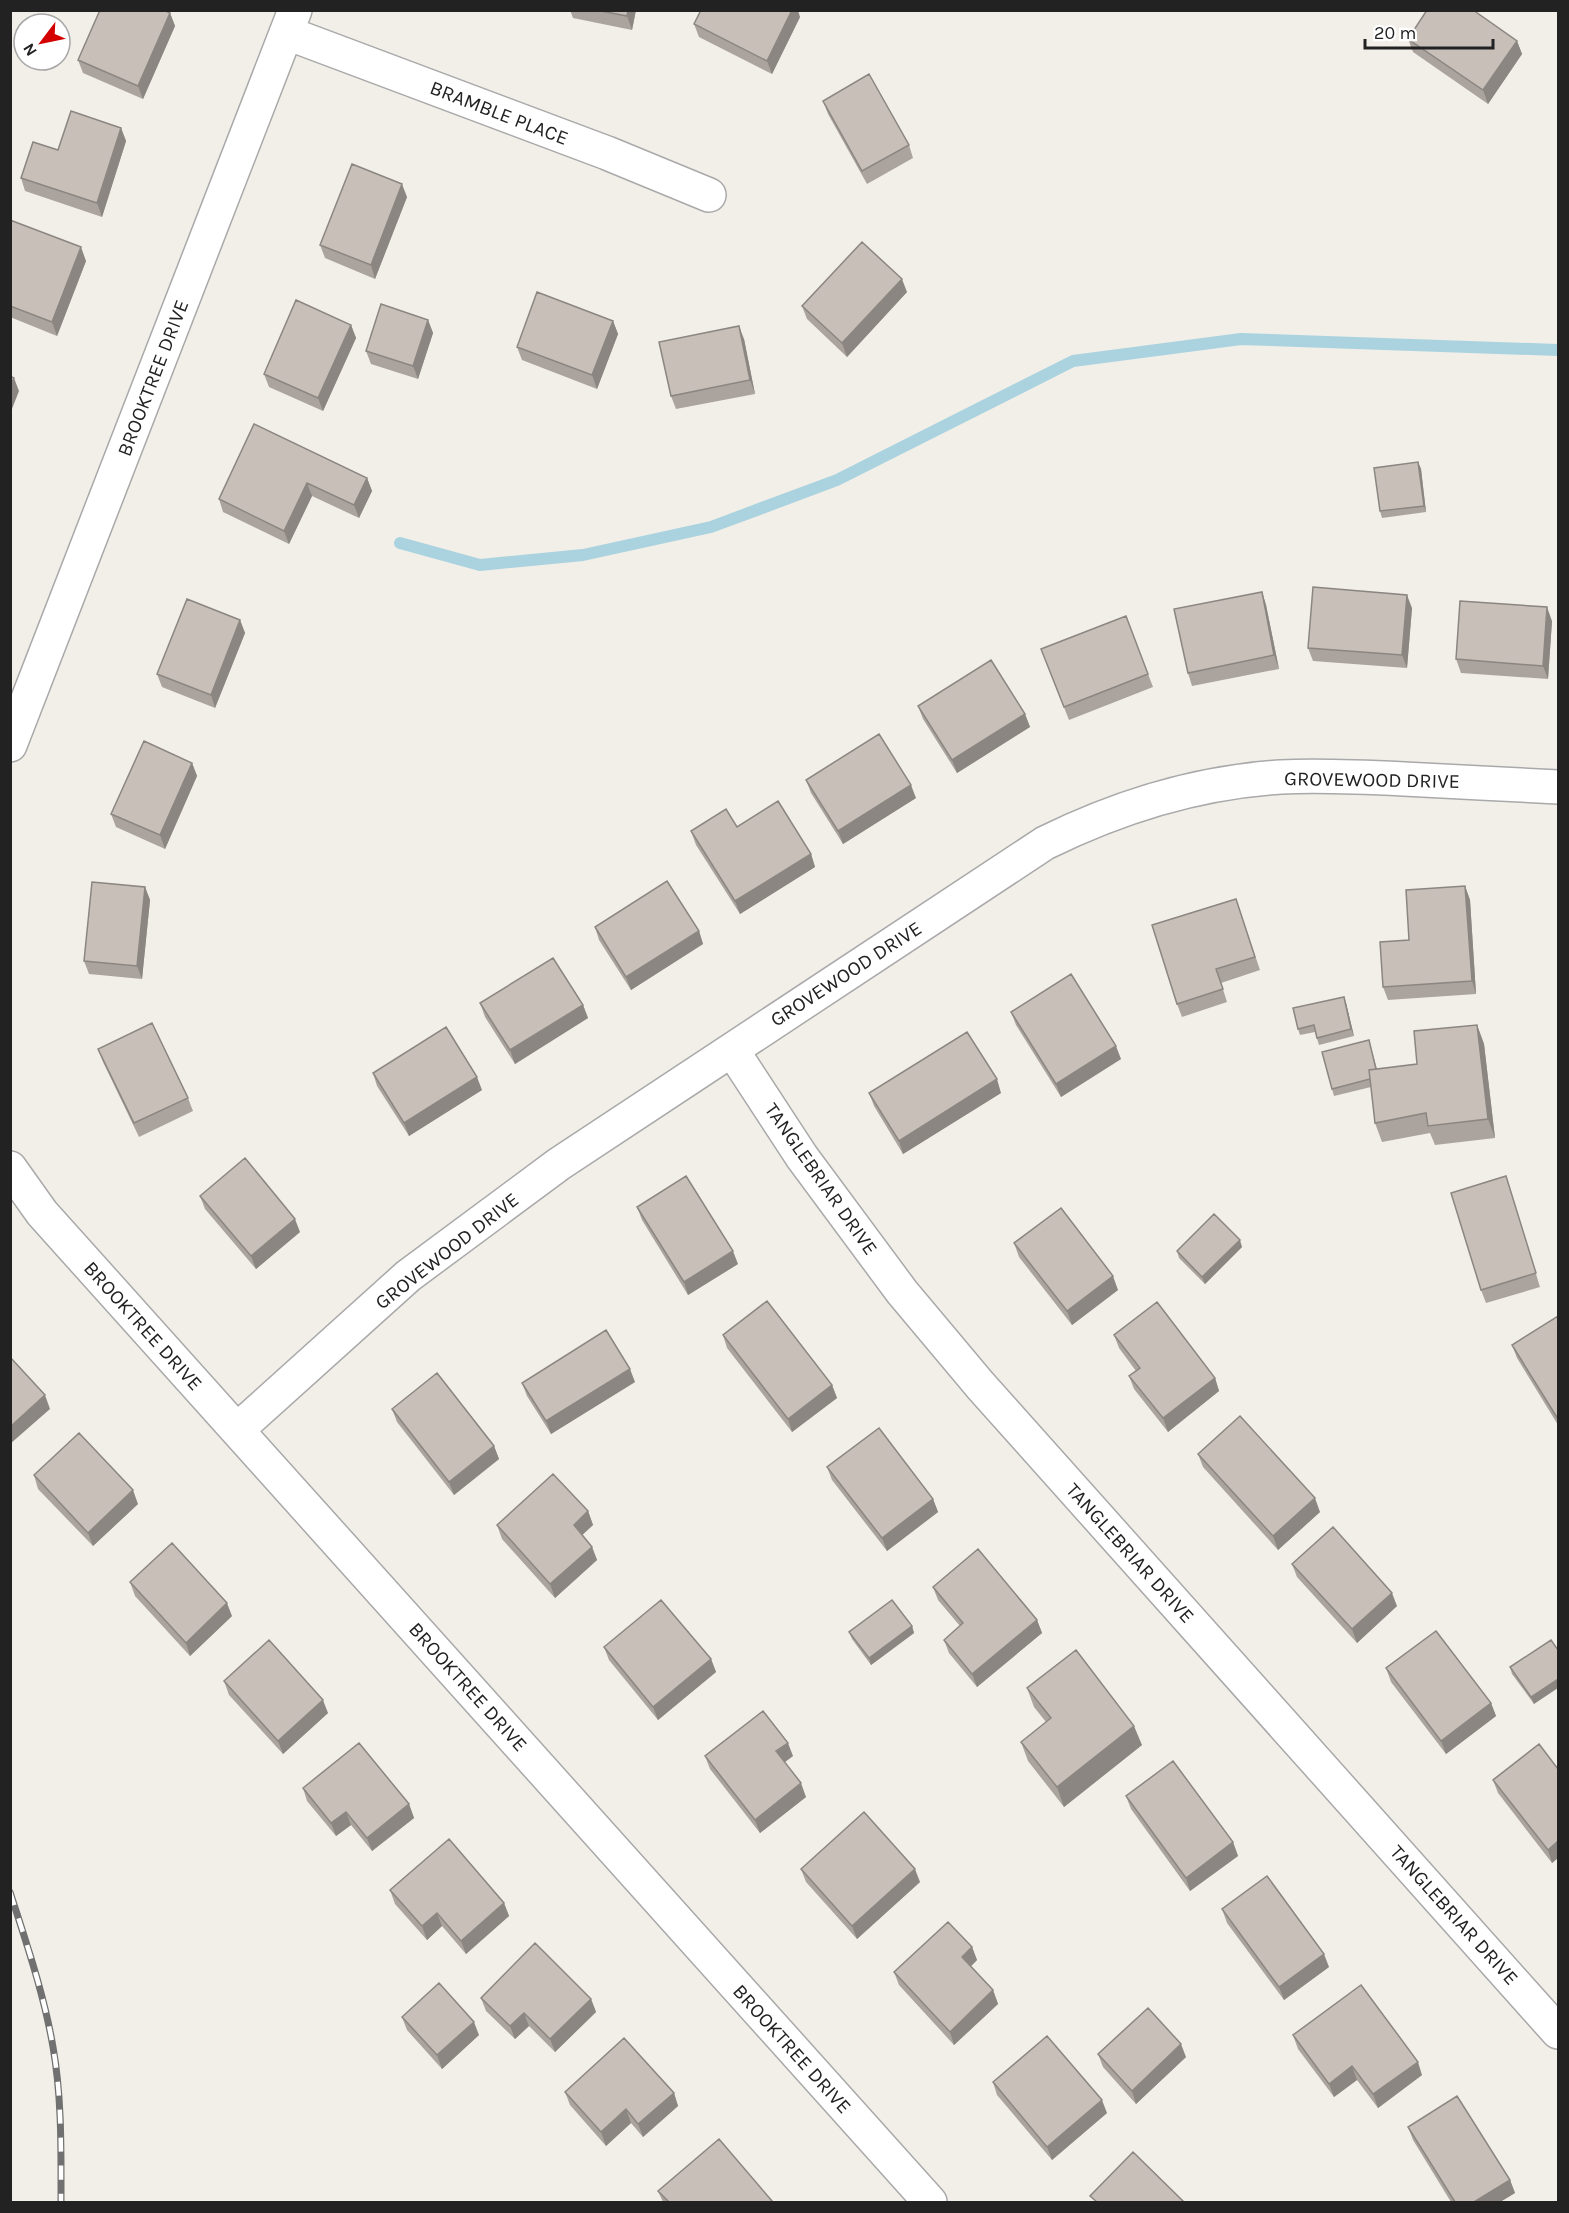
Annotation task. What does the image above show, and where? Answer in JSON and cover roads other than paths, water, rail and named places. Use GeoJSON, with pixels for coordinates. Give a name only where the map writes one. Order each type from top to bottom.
{"type":"FeatureCollection","features":[{"type":"Feature","properties":{"kind":"street","name":"BRAMBLE PLACE"},"geometry":{"type":"LineString","coordinates":[[291,22],[709,195]]}},
{"type":"Feature","properties":{"kind":"street","name":"BROOKTREE DRIVE"},"geometry":{"type":"LineString","coordinates":[[10,745],[291,22]]}},
{"type":"Feature","properties":{"kind":"street","name":"GROVEWOOD DRIVE"},"geometry":{"type":"LineString","coordinates":[[237,1430],[408,1276],[560,1164],[1045,843],[1081,825],[1152,800],[1231,783],[1280,777],[1338,776],[1558,787]]}},
{"type":"Feature","properties":{"kind":"street","name":"TANGLEBRIAR DRIVE"},"geometry":{"type":"LineString","coordinates":[[732,1050],[802,1157],[894,1282],[980,1385],[1558,2032]]}},
{"type":"Feature","properties":{"kind":"street","name":"BROOKTREE DRIVE"},"geometry":{"type":"LineString","coordinates":[[10,1168],[42,1213],[930,2202]]}},
{"type":"Feature","properties":{"kind":"waterway"},"geometry":{"type":"LineString","coordinates":[[400,543],[480,565],[583,555],[711,527],[837,480],[1073,361],[1241,339],[1558,350]]}},
{"type":"Feature","properties":{"kind":"railway"},"geometry":{"type":"LineString","coordinates":[[10,1892],[40,1988],[53,2047],[59,2105],[61,2202]]}}]}
